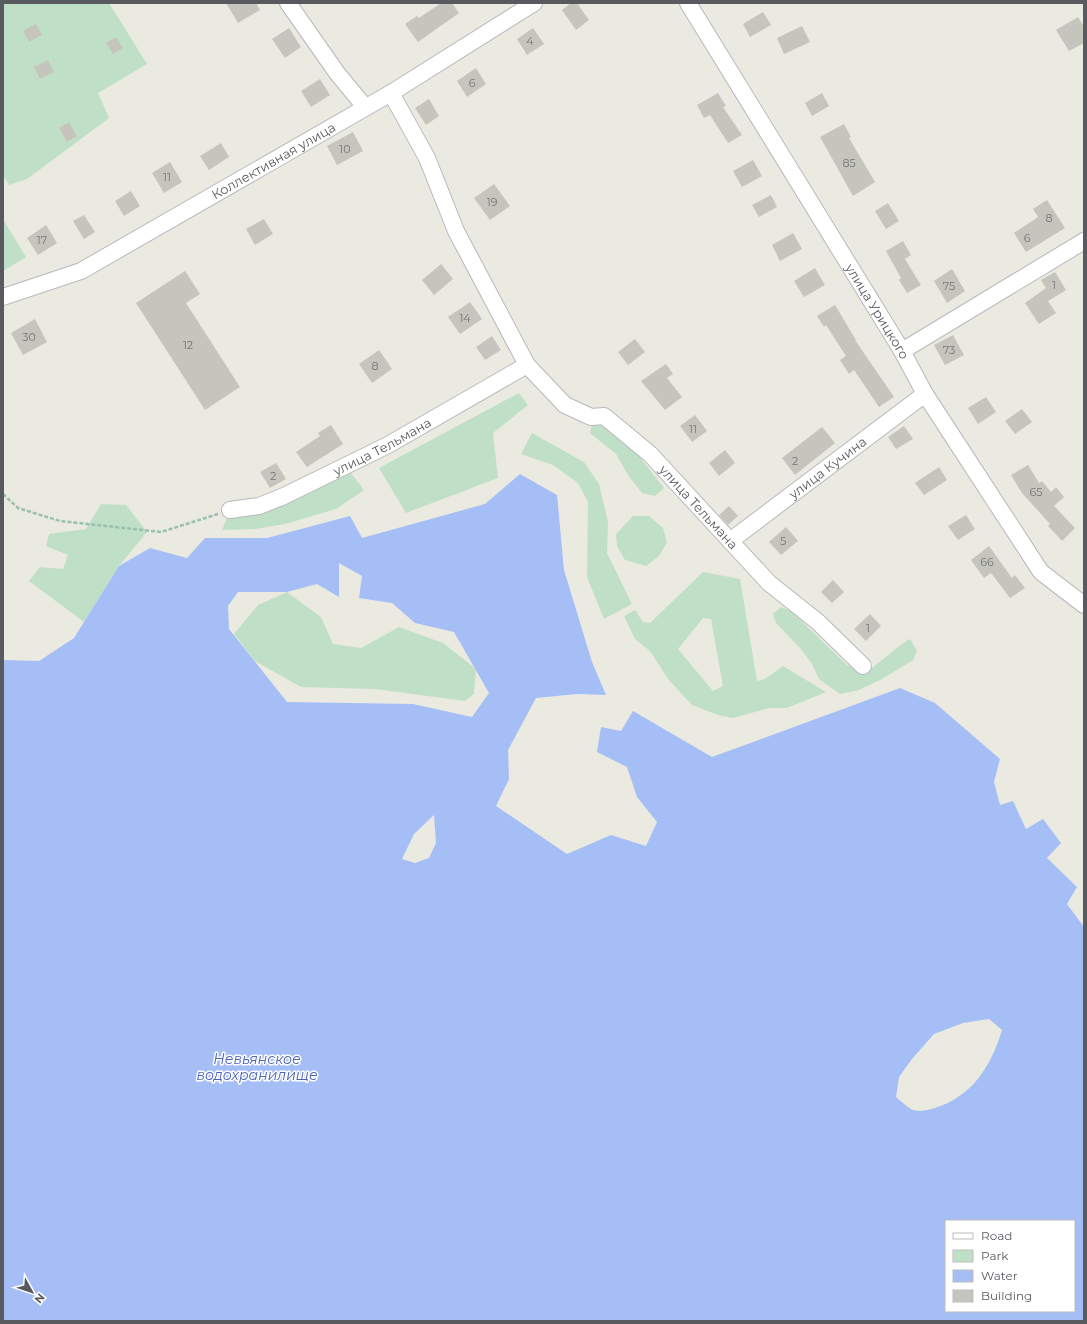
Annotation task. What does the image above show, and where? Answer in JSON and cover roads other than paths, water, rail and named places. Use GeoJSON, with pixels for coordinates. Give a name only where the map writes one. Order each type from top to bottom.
{"type":"FeatureCollection","features":[{"type":"Feature","properties":{"kind":"street"},"geometry":{"type":"LineString","coordinates":[[288,3],[337,73],[365,107]]}},
{"type":"Feature","properties":{"kind":"street","name":"Коллективная улица"},"geometry":{"type":"LineString","coordinates":[[3,297],[81,271],[391,93],[534,3]]}},
{"type":"Feature","properties":{"kind":"street","name":"улица Урицкого"},"geometry":{"type":"LineString","coordinates":[[688,3],[902,351],[926,394],[1041,572],[1084,605]]}},
{"type":"Feature","properties":{"kind":"street","name":"улица Тельмана"},"geometry":{"type":"LineString","coordinates":[[391,93],[427,158],[456,231],[527,365],[565,405],[591,417],[604,416],[628,434],[650,454],[769,583],[818,622],[863,666]]}},
{"type":"Feature","properties":{"kind":"street"},"geometry":{"type":"LineString","coordinates":[[902,351],[1084,241]]}},
{"type":"Feature","properties":{"kind":"street","name":"улица Тельмана"},"geometry":{"type":"LineString","coordinates":[[230,510],[259,506],[284,496],[388,445],[527,365]]}},
{"type":"Feature","properties":{"kind":"street","name":"улица Кучина"},"geometry":{"type":"LineString","coordinates":[[730,541],[926,394]]}},
{"type":"Feature","properties":{"kind":"water","name":"Невьянское водохранилище"},"geometry":{"type":"Polygon","coordinates":[[[520,474],[557,495],[564,570],[592,662],[606,695],[577,694],[536,698],[508,750],[509,779],[496,806],[567,854],[611,835],[646,846],[657,822],[637,797],[627,767],[597,752],[601,727],[621,731],[633,711],[712,757],[900,688],[935,703],[1000,759],[994,782],[1000,805],[1013,801],[1026,829],[1043,819],[1061,843],[1047,858],[1077,887],[1067,904],[1084,927],[1084,1321],[3,1321],[3,660],[39,661],[74,638],[119,566],[150,548],[187,558],[205,538],[267,538],[350,516],[362,538],[485,504],[520,474]],[[339,563],[339,597],[317,584],[287,592],[238,592],[228,606],[229,629],[287,702],[413,704],[472,717],[489,693],[454,632],[415,623],[392,603],[359,598],[362,576],[339,563]],[[434,815],[414,834],[402,859],[415,863],[429,858],[436,843],[434,815]],[[989,1019],[963,1023],[934,1034],[912,1059],[899,1077],[896,1097],[911,1109],[920,1111],[935,1108],[948,1103],[970,1088],[986,1067],[998,1043],[1002,1030],[989,1019]]]}}]}
